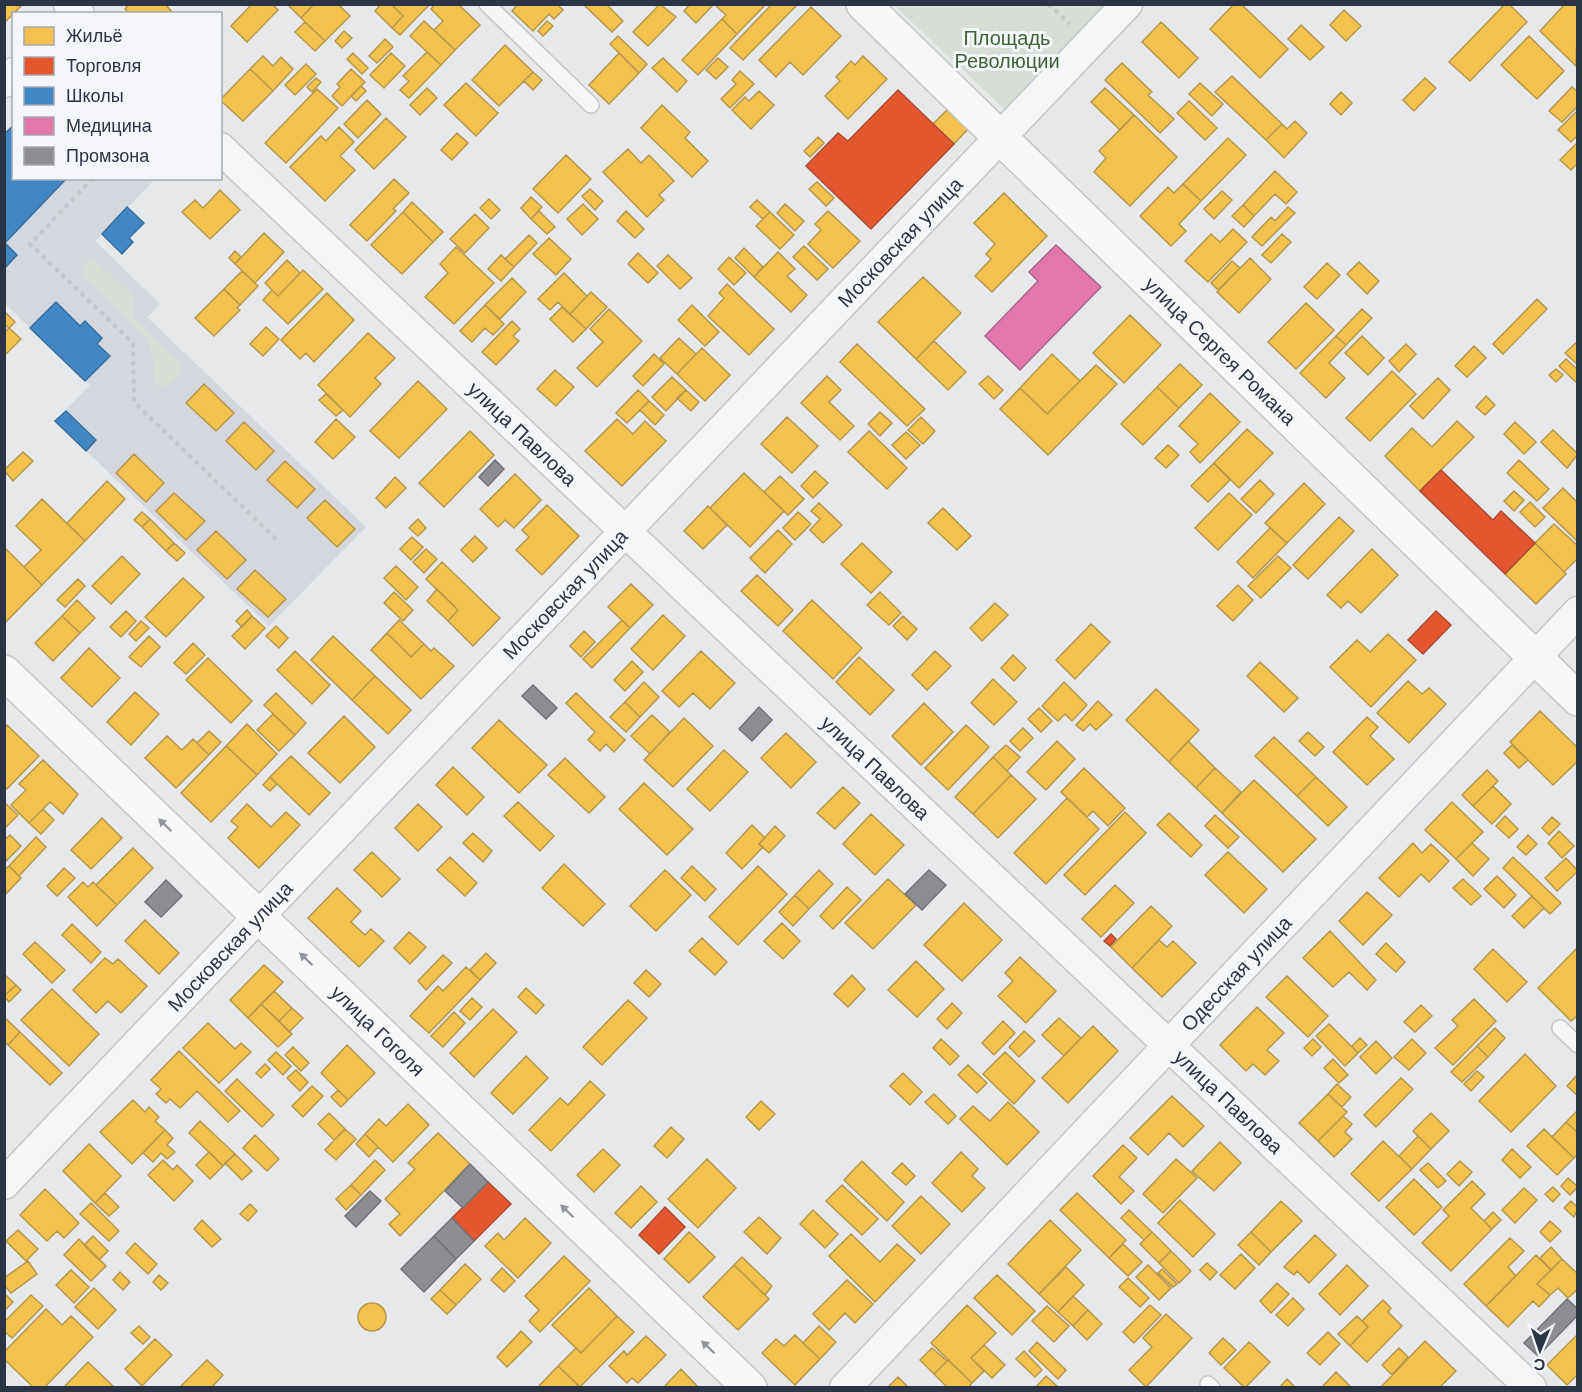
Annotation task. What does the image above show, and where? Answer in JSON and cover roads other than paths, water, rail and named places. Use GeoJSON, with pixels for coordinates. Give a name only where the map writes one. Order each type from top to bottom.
{"type":"FeatureCollection","features":[{"type":"Feature","properties":{"kind":"street","name":"улица Сергея Романа"},"geometry":{"type":"LineString","coordinates":[[863,4],[1578,699]]}},
{"type":"Feature","properties":{"kind":"street","name":"Московская улица"},"geometry":{"type":"LineString","coordinates":[[4,1184],[1127,4]]}},
{"type":"Feature","properties":{"kind":"street","name":"улица Павлова"},"geometry":{"type":"LineString","coordinates":[[222,150],[1530,1388]]}},
{"type":"Feature","properties":{"kind":"street","name":"Одесская улица"},"geometry":{"type":"LineString","coordinates":[[845,1388],[1578,612]]}},
{"type":"Feature","properties":{"kind":"street","name":"улица Гоголя"},"geometry":{"type":"LineString","coordinates":[[4,672],[260,915],[750,1388]]}},
{"type":"Feature","properties":{"kind":"lane"},"geometry":{"type":"LineString","coordinates":[[486,4],[591,105]]}},
{"type":"Feature","properties":{"kind":"lane"},"geometry":{"type":"LineString","coordinates":[[1560,1028],[1578,1045]]}},
{"type":"Feature","properties":{"kind":"park label","name":"Площадь Революции"},"geometry":{"type":"Point","coordinates":[1007,50]}}]}
